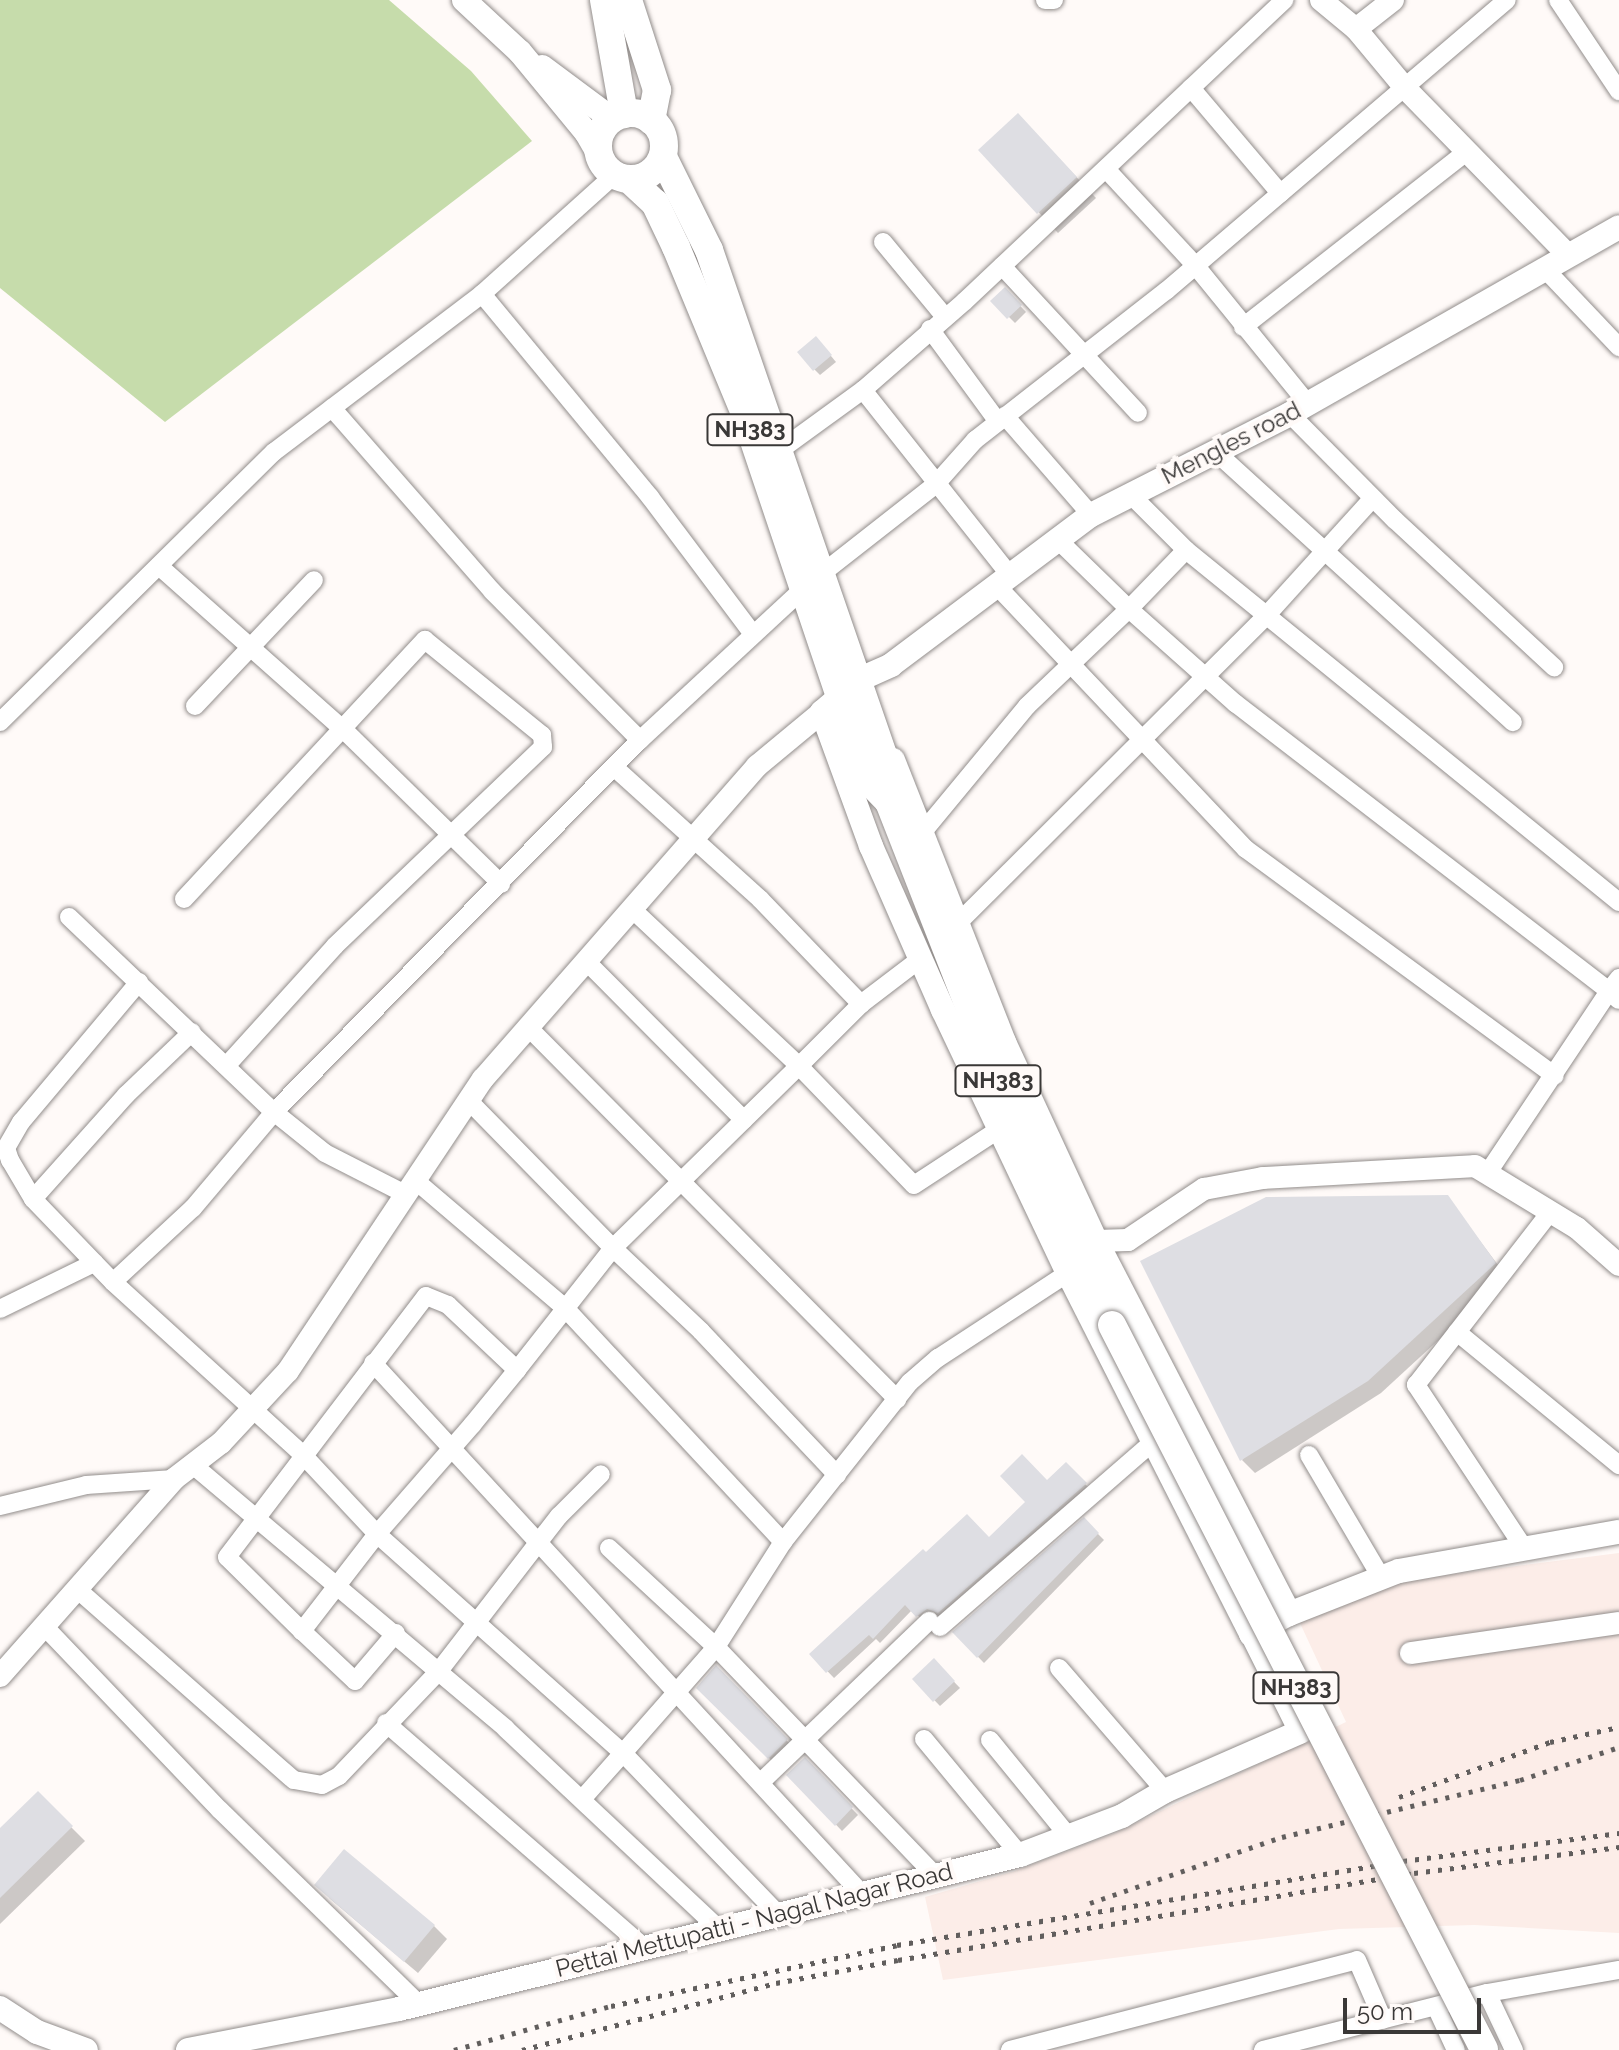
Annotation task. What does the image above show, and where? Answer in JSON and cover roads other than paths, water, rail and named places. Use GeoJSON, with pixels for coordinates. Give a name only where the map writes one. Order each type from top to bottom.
{"type":"FeatureCollection","features":[{"type":"Feature","properties":{"kind":"highway","name":"NH383"},"geometry":{"type":"LineString","coordinates":[[604,0],[629,117],[664,143],[663,157],[709,250],[779,451],[811,582]]}},
{"type":"Feature","properties":{"kind":"highway","name":"NH383"},"geometry":{"type":"LineString","coordinates":[[628,0],[657,90],[629,117],[602,129],[615,171],[655,203],[682,260],[811,582],[847,690]]}},
{"type":"Feature","properties":{"kind":"highway"},"geometry":{"type":"LineString","coordinates":[[615,171],[644,177],[663,157]]}},
{"type":"Feature","properties":{"kind":"highway"},"geometry":{"type":"LineString","coordinates":[[847,690],[868,780],[912,832]]}},
{"type":"Feature","properties":{"kind":"highway","name":"NH383"},"geometry":{"type":"LineString","coordinates":[[912,832],[1019,1134],[1112,1325],[1484,2050]]}},
{"type":"Feature","properties":{"kind":"main road"},"geometry":{"type":"LineString","coordinates":[[464,0],[520,52],[615,171]]}},
{"type":"Feature","properties":{"kind":"main road"},"geometry":{"type":"LineString","coordinates":[[520,52],[629,117]]}},
{"type":"Feature","properties":{"kind":"main road","name":"Mengles road"},"geometry":{"type":"LineString","coordinates":[[847,690],[891,665],[1091,515],[1299,409],[1619,227]]}},
{"type":"Feature","properties":{"kind":"main road"},"geometry":{"type":"LineString","coordinates":[[847,690],[876,716],[912,832],[958,923],[1004,1042],[1096,1241],[1289,1614]]}},
{"type":"Feature","properties":{"kind":"main road"},"geometry":{"type":"LineString","coordinates":[[847,690],[871,846],[998,1130],[1068,1273],[1156,1439],[1251,1634],[1289,1614],[1381,1577],[1619,1532]]}},
{"type":"Feature","properties":{"kind":"main road"},"geometry":{"type":"LineString","coordinates":[[1116,1364],[1151,1347]]}},
{"type":"Feature","properties":{"kind":"main road","name":"Pettai Mettupatti - Nagal Nagar Road"},"geometry":{"type":"LineString","coordinates":[[188,2050],[419,2004],[776,1912],[1020,1855],[1122,1816],[1165,1791],[1300,1732]]}},
{"type":"Feature","properties":{"kind":"main road"},"geometry":{"type":"LineString","coordinates":[[0,2008],[37,2032],[86,2050]]}},
{"type":"Feature","properties":{"kind":"street"},"geometry":{"type":"LineString","coordinates":[[1045,0],[1054,0]]}},
{"type":"Feature","properties":{"kind":"street"},"geometry":{"type":"LineString","coordinates":[[779,451],[863,390],[945,317],[1284,0]]}},
{"type":"Feature","properties":{"kind":"street"},"geometry":{"type":"LineString","coordinates":[[1321,0],[1356,29],[1406,89],[1568,255]]}},
{"type":"Feature","properties":{"kind":"street"},"geometry":{"type":"LineString","coordinates":[[1356,29],[1393,0]]}},
{"type":"Feature","properties":{"kind":"street"},"geometry":{"type":"LineString","coordinates":[[113,1282],[193,1208],[274,1112],[640,740],[752,633],[811,582],[936,484],[1001,419],[1195,265],[1406,89],[1507,0]]}},
{"type":"Feature","properties":{"kind":"street"},"geometry":{"type":"LineString","coordinates":[[1558,0],[1619,91]]}},
{"type":"Feature","properties":{"kind":"street"},"geometry":{"type":"LineString","coordinates":[[1191,88],[1280,193]]}},
{"type":"Feature","properties":{"kind":"street"},"geometry":{"type":"LineString","coordinates":[[1243,327],[1466,152]]}},
{"type":"Feature","properties":{"kind":"street"},"geometry":{"type":"LineString","coordinates":[[1106,169],[1195,265],[1243,327],[1299,409],[1373,498],[1554,667]]}},
{"type":"Feature","properties":{"kind":"street"},"geometry":{"type":"LineString","coordinates":[[0,722],[274,452],[482,294],[615,171]]}},
{"type":"Feature","properties":{"kind":"street"},"geometry":{"type":"LineString","coordinates":[[883,242],[945,317]]}},
{"type":"Feature","properties":{"kind":"street"},"geometry":{"type":"LineString","coordinates":[[1002,266],[1085,351],[1138,413]]}},
{"type":"Feature","properties":{"kind":"street"},"geometry":{"type":"LineString","coordinates":[[1545,269],[1619,347]]}},
{"type":"Feature","properties":{"kind":"street"},"geometry":{"type":"LineString","coordinates":[[482,294],[650,497],[752,633]]}},
{"type":"Feature","properties":{"kind":"street"},"geometry":{"type":"LineString","coordinates":[[930,329],[1001,419],[1091,515]]}},
{"type":"Feature","properties":{"kind":"street"},"geometry":{"type":"LineString","coordinates":[[863,390],[936,484],[1004,582],[1069,663],[1246,849],[1555,1076]]}},
{"type":"Feature","properties":{"kind":"street"},"geometry":{"type":"LineString","coordinates":[[332,408],[492,591],[640,740]]}},
{"type":"Feature","properties":{"kind":"street"},"geometry":{"type":"LineString","coordinates":[[1217,453],[1513,722]]}},
{"type":"Feature","properties":{"kind":"street"},"geometry":{"type":"LineString","coordinates":[[1130,494],[1186,550],[1619,902]]}},
{"type":"Feature","properties":{"kind":"street"},"geometry":{"type":"LineString","coordinates":[[958,923],[1266,616],[1373,498]]}},
{"type":"Feature","properties":{"kind":"street"},"geometry":{"type":"LineString","coordinates":[[1058,540],[1129,609],[1206,676],[1616,990],[1487,1174]]}},
{"type":"Feature","properties":{"kind":"street"},"geometry":{"type":"LineString","coordinates":[[912,832],[1069,663],[1129,609],[1186,550]]}},
{"type":"Feature","properties":{"kind":"street"},"geometry":{"type":"LineString","coordinates":[[159,566],[344,730],[501,884]]}},
{"type":"Feature","properties":{"kind":"street"},"geometry":{"type":"LineString","coordinates":[[195,706],[314,580]]}},
{"type":"Feature","properties":{"kind":"street"},"geometry":{"type":"LineString","coordinates":[[184,899],[425,640],[542,735],[543,747],[335,946],[226,1066]]}},
{"type":"Feature","properties":{"kind":"street"},"geometry":{"type":"LineString","coordinates":[[0,1676],[174,1479],[250,1412],[288,1371],[469,1101],[586,961],[757,766],[847,690]]}},
{"type":"Feature","properties":{"kind":"street"},"geometry":{"type":"LineString","coordinates":[[614,767],[760,899],[861,1004]]}},
{"type":"Feature","properties":{"kind":"street"},"geometry":{"type":"LineString","coordinates":[[632,909],[799,1066],[914,1185],[998,1130]]}},
{"type":"Feature","properties":{"kind":"street"},"geometry":{"type":"LineString","coordinates":[[69,917],[274,1112],[325,1153],[412,1188],[565,1308],[783,1542]]}},
{"type":"Feature","properties":{"kind":"street"},"geometry":{"type":"LineString","coordinates":[[302,1631],[377,1534],[517,1370],[613,1248],[861,1004],[920,959]]}},
{"type":"Feature","properties":{"kind":"street"},"geometry":{"type":"LineString","coordinates":[[586,961],[744,1120]]}},
{"type":"Feature","properties":{"kind":"street"},"geometry":{"type":"LineString","coordinates":[[139,982],[3,1145],[33,1199],[113,1282],[250,1412],[303,1455],[377,1534],[623,1753],[776,1912]]}},
{"type":"Feature","properties":{"kind":"street"},"geometry":{"type":"LineString","coordinates":[[529,1028],[897,1399]]}},
{"type":"Feature","properties":{"kind":"street"},"geometry":{"type":"LineString","coordinates":[[33,1199],[126,1095],[192,1032]]}},
{"type":"Feature","properties":{"kind":"street"},"geometry":{"type":"LineString","coordinates":[[469,1101],[613,1248],[701,1331],[837,1475]]}},
{"type":"Feature","properties":{"kind":"street"},"geometry":{"type":"LineString","coordinates":[[1096,1241],[1128,1240],[1204,1189],[1263,1178],[1475,1166],[1550,1212],[1619,1265]]}},
{"type":"Feature","properties":{"kind":"street"},"geometry":{"type":"LineString","coordinates":[[1524,1548],[1416,1385],[1550,1212]]}},
{"type":"Feature","properties":{"kind":"street"},"geometry":{"type":"LineString","coordinates":[[0,1309],[94,1263]]}},
{"type":"Feature","properties":{"kind":"street"},"geometry":{"type":"LineString","coordinates":[[583,1798],[716,1647],[783,1542],[897,1399],[938,1358],[1068,1273]]}},
{"type":"Feature","properties":{"kind":"street"},"geometry":{"type":"LineString","coordinates":[[396,1633],[355,1681],[227,1557],[416,1306],[431,1295],[517,1370]]}},
{"type":"Feature","properties":{"kind":"street"},"geometry":{"type":"LineString","coordinates":[[1457,1332],[1619,1465]]}},
{"type":"Feature","properties":{"kind":"street"},"geometry":{"type":"LineString","coordinates":[[373,1363],[861,1893]]}},
{"type":"Feature","properties":{"kind":"street"},"geometry":{"type":"LineString","coordinates":[[761,1782],[935,1624],[1156,1439]]}},
{"type":"Feature","properties":{"kind":"street"},"geometry":{"type":"LineString","coordinates":[[1309,1455],[1381,1577]]}},
{"type":"Feature","properties":{"kind":"street"},"geometry":{"type":"LineString","coordinates":[[193,1465],[396,1633],[583,1798],[719,1929]]}},
{"type":"Feature","properties":{"kind":"street"},"geometry":{"type":"LineString","coordinates":[[77,1589],[294,1780],[322,1785],[339,1776],[386,1723],[439,1671],[539,1540],[601,1474]]}},
{"type":"Feature","properties":{"kind":"street"},"geometry":{"type":"LineString","coordinates":[[0,1506],[86,1485],[174,1479]]}},
{"type":"Feature","properties":{"kind":"street"},"geometry":{"type":"LineString","coordinates":[[609,1548],[716,1647],[935,1875]]}},
{"type":"Feature","properties":{"kind":"street"},"geometry":{"type":"LineString","coordinates":[[1411,1653],[1619,1623]]}},
{"type":"Feature","properties":{"kind":"street"},"geometry":{"type":"LineString","coordinates":[[44,1626],[220,1810],[419,2004]]}},
{"type":"Feature","properties":{"kind":"street"},"geometry":{"type":"LineString","coordinates":[[1251,1634],[1300,1732]]}},
{"type":"Feature","properties":{"kind":"street"},"geometry":{"type":"LineString","coordinates":[[1059,1668],[1165,1791]]}},
{"type":"Feature","properties":{"kind":"street"},"geometry":{"type":"LineString","coordinates":[[386,1723],[644,1947]]}},
{"type":"Feature","properties":{"kind":"street"},"geometry":{"type":"LineString","coordinates":[[924,1739],[1020,1855]]}},
{"type":"Feature","properties":{"kind":"street"},"geometry":{"type":"LineString","coordinates":[[990,1740],[1069,1837]]}},
{"type":"Feature","properties":{"kind":"street"},"geometry":{"type":"LineString","coordinates":[[1010,2050],[1357,1960],[1383,2020]]}},
{"type":"Feature","properties":{"kind":"street"},"geometry":{"type":"LineString","coordinates":[[1263,2050],[1487,1993],[1619,1970]]}},
{"type":"Feature","properties":{"kind":"street"},"geometry":{"type":"LineString","coordinates":[[1487,1993],[1514,2050]]}},
{"type":"Feature","properties":{"kind":"street"},"geometry":{"type":"LineString","coordinates":[[1436,2007],[1456,2050]]}},
{"type":"Feature","properties":{"kind":"railway"},"geometry":{"type":"LineString","coordinates":[[1399,1797],[1550,1742],[1619,1727]]}},
{"type":"Feature","properties":{"kind":"railway"},"geometry":{"type":"LineString","coordinates":[[1090,1903],[1282,1837],[1520,1780],[1619,1747]]}},
{"type":"Feature","properties":{"kind":"railway"},"geometry":{"type":"LineString","coordinates":[[454,2050],[611,2006],[897,1945],[1403,1861],[1619,1833]]}},
{"type":"Feature","properties":{"kind":"railway"},"geometry":{"type":"LineString","coordinates":[[522,2050],[776,1983],[898,1960],[1414,1873],[1619,1847]]}}]}
